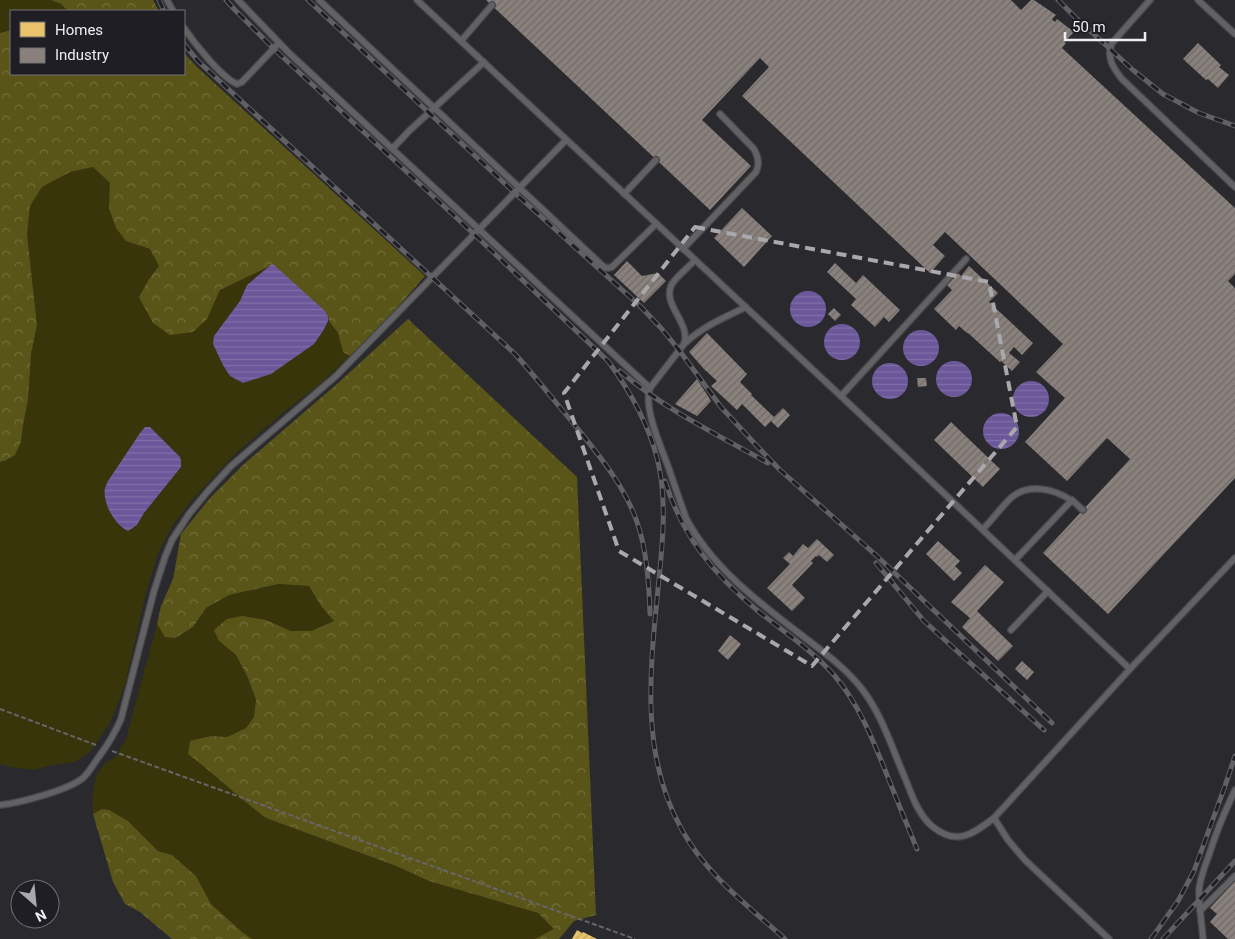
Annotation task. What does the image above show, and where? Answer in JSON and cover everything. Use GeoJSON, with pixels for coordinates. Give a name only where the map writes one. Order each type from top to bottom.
{"type":"FeatureCollection","features":[{"type":"Feature","properties":{"kind":"lane"},"geometry":{"type":"LineString","coordinates":[[238,0],[279,42],[650,388]]}},
{"type":"Feature","properties":{"kind":"lane"},"geometry":{"type":"LineString","coordinates":[[319,0],[604,266],[612,267],[656,224]]}},
{"type":"Feature","properties":{"kind":"lane"},"geometry":{"type":"LineString","coordinates":[[417,0],[983,529],[1130,669]]}},
{"type":"Feature","properties":{"kind":"lane"},"geometry":{"type":"LineString","coordinates":[[1150,0],[1112,43],[1110,48],[1112,65],[1122,79],[1235,187]]}},
{"type":"Feature","properties":{"kind":"lane"},"geometry":{"type":"LineString","coordinates":[[1198,0],[1235,34]]}},
{"type":"Feature","properties":{"kind":"lane"},"geometry":{"type":"LineString","coordinates":[[461,41],[492,6]]}},
{"type":"Feature","properties":{"kind":"lane"},"geometry":{"type":"LineString","coordinates":[[185,29],[216,67],[237,84],[242,82],[279,42]]}},
{"type":"Feature","properties":{"kind":"lane"},"geometry":{"type":"LineString","coordinates":[[393,148],[484,62]]}},
{"type":"Feature","properties":{"kind":"lane"},"geometry":{"type":"LineString","coordinates":[[683,249],[756,172],[758,167],[758,155],[754,148],[720,114]]}},
{"type":"Feature","properties":{"kind":"lane"},"geometry":{"type":"LineString","coordinates":[[0,805],[42,796],[69,786],[83,778],[105,749],[121,719],[154,591],[165,557],[172,540],[189,514],[231,466],[336,376],[566,140]]}},
{"type":"Feature","properties":{"kind":"lane"},"geometry":{"type":"LineString","coordinates":[[624,194],[656,160]]}},
{"type":"Feature","properties":{"kind":"lane"},"geometry":{"type":"LineString","coordinates":[[841,396],[966,259]]}},
{"type":"Feature","properties":{"kind":"lane"},"geometry":{"type":"LineString","coordinates":[[684,344],[686,338],[684,329],[671,300],[670,293],[674,281],[695,260]]}},
{"type":"Feature","properties":{"kind":"lane"},"geometry":{"type":"LineString","coordinates":[[746,307],[696,333],[684,344],[648,393],[655,429],[686,518],[714,559],[734,579],[768,610],[832,658],[858,684],[877,712],[914,800],[925,819],[942,833],[961,837],[968,835],[994,818],[1130,669],[1235,558]]}},
{"type":"Feature","properties":{"kind":"lane"},"geometry":{"type":"LineString","coordinates":[[983,529],[1012,497],[1027,489],[1050,490],[1072,500],[1083,510]]}},
{"type":"Feature","properties":{"kind":"lane"},"geometry":{"type":"LineString","coordinates":[[1015,560],[1072,500]]}},
{"type":"Feature","properties":{"kind":"lane"},"geometry":{"type":"LineString","coordinates":[[1011,630],[1048,591]]}},
{"type":"Feature","properties":{"kind":"lane"},"geometry":{"type":"LineString","coordinates":[[1204,939],[1199,892],[1205,866],[1225,810],[1235,790]]}},
{"type":"Feature","properties":{"kind":"lane"},"geometry":{"type":"LineString","coordinates":[[994,818],[1021,856],[1109,939]]}},
{"type":"Feature","properties":{"kind":"lane"},"geometry":{"type":"LineString","coordinates":[[1200,911],[1235,876]]}},
{"type":"Feature","properties":{"kind":"path"},"geometry":{"type":"LineString","coordinates":[[0,709],[105,749],[635,939]]}},
{"type":"Feature","properties":{"kind":"highlighted area"},"geometry":{"type":"Polygon","coordinates":[[[695,227],[989,282],[1017,427],[812,666],[619,551],[564,393],[695,227]]]}},
{"type":"Feature","properties":{"kind":"shaded area"},"geometry":{"type":"Polygon","coordinates":[[[0,0],[51,0],[61,4],[67,10],[10,10],[10,30],[0,33],[0,0]]]}},
{"type":"Feature","properties":{"kind":"shaded area"},"geometry":{"type":"Polygon","coordinates":[[[93,167],[110,183],[110,208],[126,241],[150,249],[159,266],[149,279],[207,319],[220,290],[268,267],[247,285],[240,301],[214,336],[230,376],[243,383],[323,331],[329,321],[338,333],[343,352],[350,356],[321,383],[234,455],[193,499],[173,525],[158,553],[146,593],[125,685],[111,721],[91,751],[75,762],[33,770],[0,764],[0,462],[4,461],[21,442],[28,400],[31,354],[37,325],[27,234],[30,206],[42,187],[70,172],[93,167]],[[150,427],[105,498],[118,524],[137,525],[144,513],[181,467],[180,457],[150,427]]]}},
{"type":"Feature","properties":{"kind":"shaded area"},"geometry":{"type":"Polygon","coordinates":[[[272,264],[325,311],[328,321],[314,344],[271,374],[243,383],[230,376],[223,365],[213,344],[214,336],[240,301],[247,285],[272,264]]]}},
{"type":"Feature","properties":{"kind":"shaded area"},"geometry":{"type":"Polygon","coordinates":[[[808,291],[815,292],[821,296],[825,302],[825,316],[821,322],[815,326],[808,327],[801,326],[795,322],[791,316],[790,309],[791,302],[795,296],[801,292],[808,291]]]}},
{"type":"Feature","properties":{"kind":"shaded area"},"geometry":{"type":"Polygon","coordinates":[[[842,324],[849,325],[855,329],[859,335],[859,349],[855,355],[849,359],[842,360],[835,359],[829,355],[825,349],[824,342],[825,335],[829,329],[835,325],[842,324]]]}},
{"type":"Feature","properties":{"kind":"shaded area"},"geometry":{"type":"Polygon","coordinates":[[[921,330],[928,331],[934,335],[938,341],[938,355],[934,361],[928,365],[921,366],[914,365],[908,361],[904,355],[903,348],[904,341],[908,335],[914,331],[921,330]]]}},
{"type":"Feature","properties":{"kind":"shaded area"},"geometry":{"type":"Polygon","coordinates":[[[954,361],[961,362],[967,366],[971,372],[971,386],[967,392],[961,396],[954,397],[947,396],[941,392],[937,386],[936,379],[937,372],[941,366],[947,362],[954,361]]]}},
{"type":"Feature","properties":{"kind":"shaded area"},"geometry":{"type":"Polygon","coordinates":[[[890,363],[897,364],[903,368],[907,374],[907,388],[903,394],[897,398],[890,399],[883,398],[877,394],[873,388],[872,381],[873,374],[877,368],[883,364],[890,363]]]}},
{"type":"Feature","properties":{"kind":"shaded area"},"geometry":{"type":"Polygon","coordinates":[[[1031,381],[1038,382],[1044,386],[1048,392],[1048,406],[1044,412],[1038,416],[1031,417],[1024,416],[1018,412],[1014,406],[1013,399],[1014,392],[1018,386],[1024,382],[1031,381]]]}},
{"type":"Feature","properties":{"kind":"shaded area"},"geometry":{"type":"Polygon","coordinates":[[[1001,413],[1008,414],[1014,418],[1018,424],[1018,438],[1014,444],[1008,448],[1001,449],[994,448],[988,444],[984,438],[983,431],[984,424],[988,418],[994,414],[1001,413]]]}},
{"type":"Feature","properties":{"kind":"shaded area"},"geometry":{"type":"Polygon","coordinates":[[[145,427],[150,427],[180,457],[181,467],[144,513],[137,525],[128,531],[118,524],[110,513],[105,488],[145,427]]]}},
{"type":"Feature","properties":{"kind":"shaded area"},"geometry":{"type":"Polygon","coordinates":[[[278,584],[309,586],[321,606],[334,621],[311,631],[291,631],[266,620],[219,641],[236,655],[248,678],[256,700],[254,717],[246,728],[227,737],[211,736],[189,754],[266,818],[396,866],[429,881],[538,913],[555,929],[535,939],[252,939],[211,904],[196,876],[172,855],[158,851],[128,821],[102,809],[93,814],[92,799],[96,776],[105,763],[115,757],[126,739],[157,624],[165,637],[193,627],[206,608],[229,595],[278,584]]]}},
{"type":"Feature","properties":{"kind":"green space"},"geometry":{"type":"Polygon","coordinates":[[[51,0],[153,0],[158,10],[67,10],[61,4],[51,0]]]}},
{"type":"Feature","properties":{"kind":"green space"},"geometry":{"type":"Polygon","coordinates":[[[10,30],[10,75],[185,75],[185,54],[425,276],[350,356],[343,352],[338,333],[328,317],[272,265],[220,290],[207,319],[193,332],[170,335],[153,323],[139,297],[159,266],[150,249],[126,241],[116,228],[109,208],[110,183],[93,167],[70,172],[42,187],[30,206],[27,234],[37,325],[31,354],[28,400],[21,442],[15,455],[0,462],[0,33],[10,30]]]}},
{"type":"Feature","properties":{"kind":"green space"},"geometry":{"type":"Polygon","coordinates":[[[408,319],[577,477],[596,915],[574,921],[559,939],[535,939],[554,929],[538,913],[429,881],[396,866],[266,818],[188,754],[190,741],[211,736],[227,737],[246,728],[254,717],[256,700],[248,678],[236,655],[219,641],[214,630],[227,619],[242,616],[266,620],[291,631],[311,631],[334,621],[321,606],[309,586],[278,584],[229,595],[206,608],[193,627],[175,638],[165,637],[157,624],[161,606],[173,579],[181,534],[210,498],[244,464],[338,383],[408,319]]]}},
{"type":"Feature","properties":{"kind":"green space"},"geometry":{"type":"Polygon","coordinates":[[[102,809],[109,810],[128,821],[158,851],[172,855],[196,876],[211,904],[252,939],[172,939],[140,912],[125,904],[113,882],[93,814],[102,809]]]}},
{"type":"Feature","properties":{"kind":"building: Homes"},"geometry":{"type":"Polygon","coordinates":[[[577,930],[582,933],[597,939],[572,939],[577,930]]]}},
{"type":"Feature","properties":{"kind":"building: Industry"},"geometry":{"type":"Polygon","coordinates":[[[486,0],[1011,0],[1021,10],[1031,0],[1034,0],[1056,15],[1052,19],[1055,22],[1057,19],[1074,32],[1064,42],[1066,43],[1062,48],[1235,208],[1235,274],[1228,281],[1235,288],[1235,478],[1108,614],[1043,553],[1130,459],[1107,438],[1067,481],[1025,442],[1065,398],[1036,372],[1063,344],[945,232],[933,245],[945,256],[930,273],[742,96],[769,67],[760,58],[702,120],[751,166],[710,210],[486,0]]]}},
{"type":"Feature","properties":{"kind":"building: Industry"},"geometry":{"type":"Polygon","coordinates":[[[1198,43],[1221,65],[1219,67],[1229,75],[1218,88],[1183,59],[1198,43]]]}},
{"type":"Feature","properties":{"kind":"building: Industry"},"geometry":{"type":"Polygon","coordinates":[[[742,208],[772,236],[744,267],[714,238],[742,208]]]}},
{"type":"Feature","properties":{"kind":"building: Industry"},"geometry":{"type":"Polygon","coordinates":[[[627,261],[642,276],[658,273],[666,281],[644,303],[614,275],[627,261]]]}},
{"type":"Feature","properties":{"kind":"building: Industry"},"geometry":{"type":"Polygon","coordinates":[[[835,263],[856,283],[863,275],[900,310],[889,322],[884,317],[875,327],[851,305],[856,299],[827,272],[835,263]]]}},
{"type":"Feature","properties":{"kind":"building: Industry"},"geometry":{"type":"Polygon","coordinates":[[[969,266],[998,293],[989,302],[1033,343],[1022,355],[1014,347],[1009,353],[1020,362],[1012,371],[959,326],[956,330],[934,309],[952,290],[946,284],[957,272],[961,276],[969,266]]]}},
{"type":"Feature","properties":{"kind":"building: Industry"},"geometry":{"type":"Polygon","coordinates":[[[834,308],[841,315],[835,321],[828,314],[834,308]]]}},
{"type":"Feature","properties":{"kind":"building: Industry"},"geometry":{"type":"Polygon","coordinates":[[[707,333],[747,374],[740,382],[751,395],[774,417],[783,408],[790,415],[778,428],[771,421],[765,427],[742,404],[737,410],[711,386],[717,381],[689,352],[707,333]]]}},
{"type":"Feature","properties":{"kind":"building: Industry"},"geometry":{"type":"Polygon","coordinates":[[[917,378],[926,378],[927,386],[918,387],[917,378]]]}},
{"type":"Feature","properties":{"kind":"building: Industry"},"geometry":{"type":"Polygon","coordinates":[[[697,379],[711,401],[697,416],[675,404],[697,379]]]}},
{"type":"Feature","properties":{"kind":"building: Industry"},"geometry":{"type":"Polygon","coordinates":[[[951,422],[1000,469],[983,487],[934,440],[951,422]]]}},
{"type":"Feature","properties":{"kind":"building: Industry"},"geometry":{"type":"Polygon","coordinates":[[[817,539],[834,555],[827,562],[819,555],[816,556],[811,561],[813,563],[792,585],[805,598],[792,611],[767,588],[790,564],[783,558],[789,552],[793,556],[803,544],[808,548],[817,539]]]}},
{"type":"Feature","properties":{"kind":"building: Industry"},"geometry":{"type":"Polygon","coordinates":[[[938,541],[960,561],[955,566],[962,573],[954,581],[926,554],[938,541]]]}},
{"type":"Feature","properties":{"kind":"building: Industry"},"geometry":{"type":"Polygon","coordinates":[[[985,565],[1004,582],[977,611],[1013,646],[998,661],[962,627],[970,618],[951,602],[985,565]]]}},
{"type":"Feature","properties":{"kind":"building: Industry"},"geometry":{"type":"Polygon","coordinates":[[[730,635],[741,644],[728,660],[718,651],[730,635]]]}},
{"type":"Feature","properties":{"kind":"building: Industry"},"geometry":{"type":"Polygon","coordinates":[[[1022,661],[1034,672],[1027,680],[1015,669],[1022,661]]]}},
{"type":"Feature","properties":{"kind":"building: Industry"},"geometry":{"type":"Polygon","coordinates":[[[1235,881],[1235,939],[1228,939],[1210,922],[1217,914],[1210,908],[1235,881]]]}},
{"type":"Feature","properties":{"kind":"railway"},"geometry":{"type":"LineString","coordinates":[[159,0],[164,10]]}},
{"type":"Feature","properties":{"kind":"railway"},"geometry":{"type":"LineString","coordinates":[[226,0],[274,49],[608,361],[624,384],[649,432],[657,458],[662,488],[663,533],[651,675],[653,738],[659,770],[668,800],[682,830],[703,861],[742,902],[785,939]]}},
{"type":"Feature","properties":{"kind":"railway"},"geometry":{"type":"LineString","coordinates":[[308,0],[515,193],[640,306],[679,350],[721,407],[780,470],[878,557],[1052,723]]}},
{"type":"Feature","properties":{"kind":"railway"},"geometry":{"type":"LineString","coordinates":[[1058,0],[1133,70],[1163,94],[1199,113],[1235,126]]}},
{"type":"Feature","properties":{"kind":"railway"},"geometry":{"type":"LineString","coordinates":[[185,45],[198,61],[516,355],[578,429],[604,462],[632,509],[645,556],[650,614]]}},
{"type":"Feature","properties":{"kind":"railway"},"geometry":{"type":"LineString","coordinates":[[620,371],[673,409],[768,463]]}},
{"type":"Feature","properties":{"kind":"railway"},"geometry":{"type":"LineString","coordinates":[[665,481],[672,501],[690,537],[727,583],[758,611],[816,657],[843,686],[871,736],[917,849]]}},
{"type":"Feature","properties":{"kind":"railway"},"geometry":{"type":"LineString","coordinates":[[876,563],[924,621],[1044,730]]}},
{"type":"Feature","properties":{"kind":"railway"},"geometry":{"type":"LineString","coordinates":[[1151,939],[1178,901],[1194,871],[1235,756]]}},
{"type":"Feature","properties":{"kind":"railway"},"geometry":{"type":"LineString","coordinates":[[1163,939],[1235,861]]}}]}
